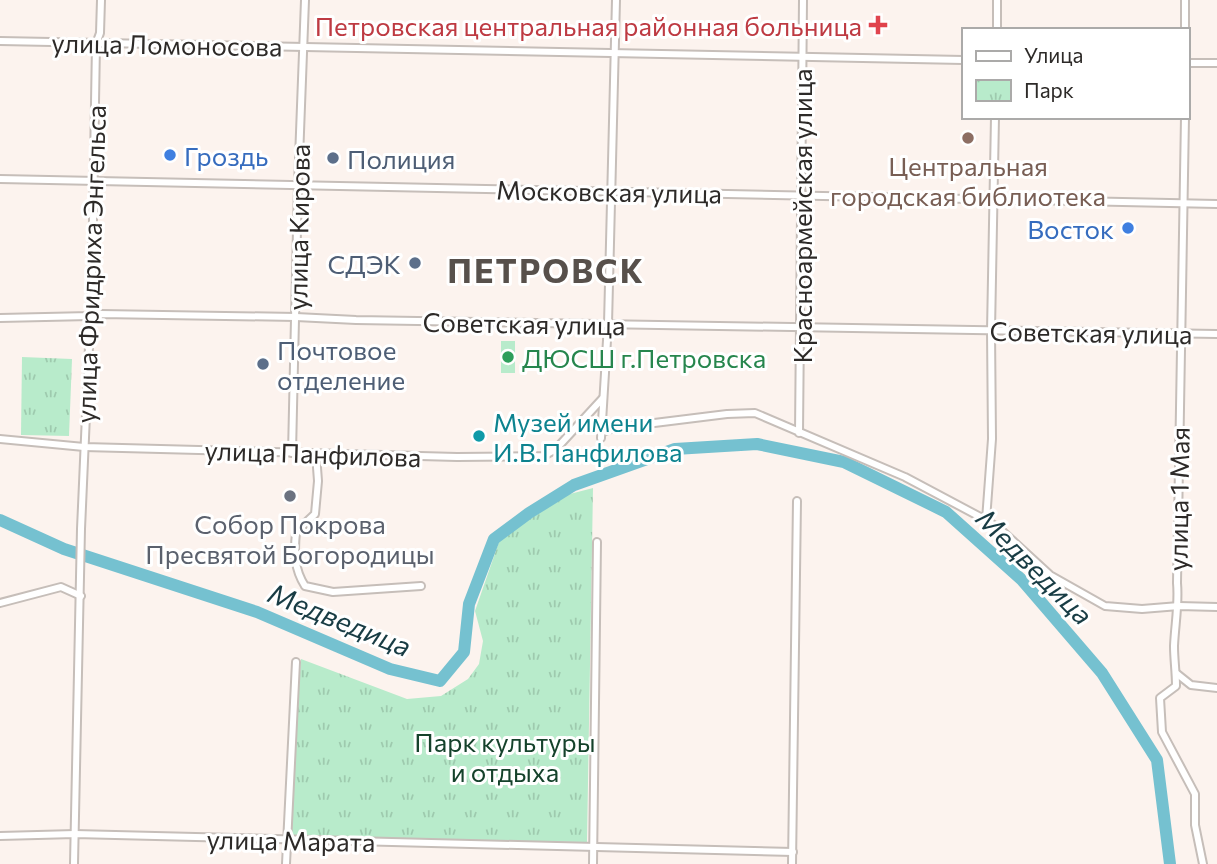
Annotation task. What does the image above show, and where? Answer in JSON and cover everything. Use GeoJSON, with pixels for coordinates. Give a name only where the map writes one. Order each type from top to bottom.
{"type":"FeatureCollection","features":[{"type":"Feature","properties":{"kind":"street","name":"улица Фридриха Энгельса"},"geometry":{"type":"LineString","coordinates":[[81,594],[96,44],[100,33],[102,0]]}},
{"type":"Feature","properties":{"kind":"street","name":"улица Кирова"},"geometry":{"type":"LineString","coordinates":[[292,453],[304,0]]}},
{"type":"Feature","properties":{"kind":"street"},"geometry":{"type":"LineString","coordinates":[[616,0],[608,324],[602,435],[614,428],[755,413],[905,477],[986,520],[1001,530],[1050,575],[1105,606],[1142,609],[1217,607]]}},
{"type":"Feature","properties":{"kind":"street","name":"Красноармейская улица"},"geometry":{"type":"LineString","coordinates":[[799,433],[803,0]]}},
{"type":"Feature","properties":{"kind":"street"},"geometry":{"type":"LineString","coordinates":[[997,0],[997,28]]}},
{"type":"Feature","properties":{"kind":"street"},"geometry":{"type":"LineString","coordinates":[[1185,0],[1185,28]]}},
{"type":"Feature","properties":{"kind":"street","name":"улица Ломоносова"},"geometry":{"type":"LineString","coordinates":[[0,41],[962,60]]}},
{"type":"Feature","properties":{"kind":"street"},"geometry":{"type":"LineString","coordinates":[[1189,63],[1217,63]]}},
{"type":"Feature","properties":{"kind":"street"},"geometry":{"type":"LineString","coordinates":[[986,520],[992,439],[995,119]]}},
{"type":"Feature","properties":{"kind":"street","name":"улица 1 Мая"},"geometry":{"type":"LineString","coordinates":[[1176,673],[1174,647],[1179,606],[1177,583],[1185,119]]}},
{"type":"Feature","properties":{"kind":"street","name":"Московская улица"},"geometry":{"type":"LineString","coordinates":[[0,179],[1217,204]]}},
{"type":"Feature","properties":{"kind":"street","name":"Советская улица"},"geometry":{"type":"LineString","coordinates":[[0,318],[102,314],[1217,334]]}},
{"type":"Feature","properties":{"kind":"street","name":"улица Панфилова"},"geometry":{"type":"LineString","coordinates":[[0,439],[84,447],[457,457],[544,456],[556,449],[603,398]]}},
{"type":"Feature","properties":{"kind":"street"},"geometry":{"type":"LineString","coordinates":[[316,454],[318,481],[315,514],[296,532],[294,550],[298,574],[305,586],[333,592],[421,586]]}},
{"type":"Feature","properties":{"kind":"street"},"geometry":{"type":"LineString","coordinates":[[792,864],[797,501]]}},
{"type":"Feature","properties":{"kind":"street"},"geometry":{"type":"LineString","coordinates":[[593,864],[597,542]]}},
{"type":"Feature","properties":{"kind":"street"},"geometry":{"type":"LineString","coordinates":[[0,603],[61,587],[81,594],[74,864]]}},
{"type":"Feature","properties":{"kind":"street"},"geometry":{"type":"LineString","coordinates":[[286,864],[296,662]]}},
{"type":"Feature","properties":{"kind":"street"},"geometry":{"type":"LineString","coordinates":[[1176,673],[1191,685],[1217,688]]}},
{"type":"Feature","properties":{"kind":"street"},"geometry":{"type":"LineString","coordinates":[[1176,673],[1175,686],[1160,698],[1161,732],[1195,794],[1195,825],[1203,864]]}},
{"type":"Feature","properties":{"kind":"street","name":"улица Марата"},"geometry":{"type":"LineString","coordinates":[[0,836],[75,834],[793,852]]}},
{"type":"Feature","properties":{"kind":"green space","name":"ДЮСШ г.Петровска"},"geometry":{"type":"Polygon","coordinates":[[[501,341],[515,341],[515,373],[501,373],[501,341]]]}},
{"type":"Feature","properties":{"kind":"green space"},"geometry":{"type":"Polygon","coordinates":[[[22,357],[72,359],[69,436],[21,435],[22,357]]]}},
{"type":"Feature","properties":{"kind":"green space","name":"Парк культуры и отдыха"},"geometry":{"type":"Polygon","coordinates":[[[593,488],[587,842],[288,839],[301,659],[407,699],[441,696],[468,679],[479,664],[483,641],[475,611],[500,539],[566,495],[593,488]]]}},
{"type":"Feature","properties":{"kind":"waterway","name":"Медведица"},"geometry":{"type":"LineString","coordinates":[[0,520],[64,549],[257,612],[390,669],[440,681],[464,652],[469,604],[494,539],[574,485],[675,449],[757,444],[844,462],[946,512],[1022,580],[1102,673],[1157,760],[1170,864]]}},
{"type":"Feature","properties":{"kind":"place","name":"Петровская центральная районная больница"},"geometry":{"type":"Point","coordinates":[878,25]}},
{"type":"Feature","properties":{"kind":"place","name":"Центральная городская библиотека"},"geometry":{"type":"Point","coordinates":[968,138]}},
{"type":"Feature","properties":{"kind":"place","name":"Гроздь"},"geometry":{"type":"Point","coordinates":[170,155]}},
{"type":"Feature","properties":{"kind":"place","name":"Полиция"},"geometry":{"type":"Point","coordinates":[333,158]}},
{"type":"Feature","properties":{"kind":"place","name":"Восток"},"geometry":{"type":"Point","coordinates":[1128,228]}},
{"type":"Feature","properties":{"kind":"place","name":"СДЭК"},"geometry":{"type":"Point","coordinates":[415,263]}},
{"type":"Feature","properties":{"kind":"place","name":"ДЮСШ г.Петровска"},"geometry":{"type":"Point","coordinates":[508,357]}},
{"type":"Feature","properties":{"kind":"place","name":"Почтовое отделение"},"geometry":{"type":"Point","coordinates":[263,364]}},
{"type":"Feature","properties":{"kind":"place","name":"Музей имени И.В.Панфилова"},"geometry":{"type":"Point","coordinates":[479,436]}},
{"type":"Feature","properties":{"kind":"place","name":"Собор Покрова Пресвятой Богородицы"},"geometry":{"type":"Point","coordinates":[290,496]}},
{"type":"Feature","properties":{"kind":"district","name":"ПЕТРОВСК"},"geometry":{"type":"Point","coordinates":[546,269]}}]}
